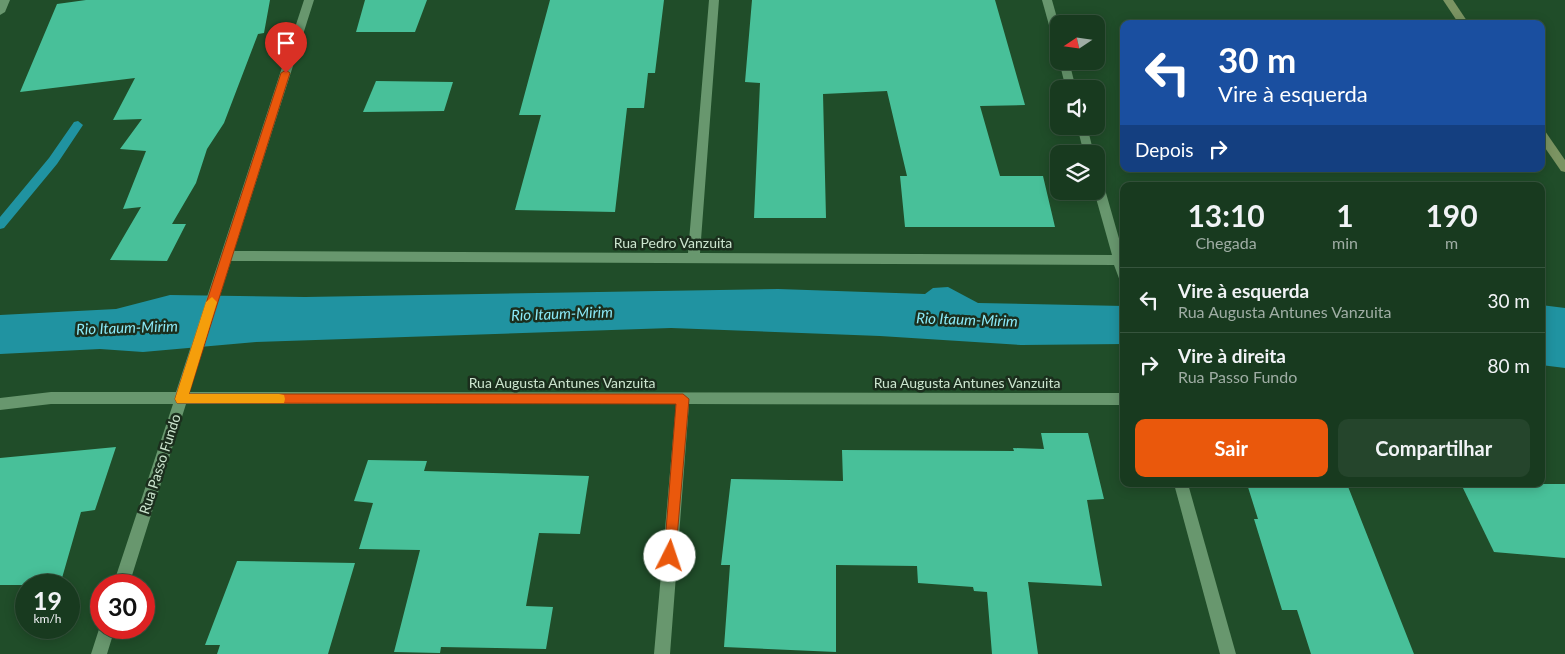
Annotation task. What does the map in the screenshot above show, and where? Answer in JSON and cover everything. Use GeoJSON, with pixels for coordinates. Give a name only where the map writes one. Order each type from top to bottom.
{"type":"FeatureCollection","features":[{"type":"Feature","properties":{"kind":"main road"},"geometry":{"type":"LineString","coordinates":[[1448,0],[1461,20]]}},
{"type":"Feature","properties":{"kind":"main road"},"geometry":{"type":"LineString","coordinates":[[1545,140],[1565,168]]}},
{"type":"Feature","properties":{"kind":"street"},"geometry":{"type":"LineString","coordinates":[[0,12],[6,0]]}},
{"type":"Feature","properties":{"kind":"street","name":"Rua Passo Fundo"},"geometry":{"type":"LineString","coordinates":[[125,574],[309,0]]}},
{"type":"Feature","properties":{"kind":"street"},"geometry":{"type":"LineString","coordinates":[[694,258],[714,0]]}},
{"type":"Feature","properties":{"kind":"street"},"geometry":{"type":"LineString","coordinates":[[1047,0],[1051,15]]}},
{"type":"Feature","properties":{"kind":"street"},"geometry":{"type":"LineString","coordinates":[[1102,200],[1120,264]]}},
{"type":"Feature","properties":{"kind":"street","name":"Rua Pedro Vanzuita"},"geometry":{"type":"LineString","coordinates":[[227,256],[1119,260]]}},
{"type":"Feature","properties":{"kind":"street","name":"Rua Augusta Antunes Vanzuita"},"geometry":{"type":"LineString","coordinates":[[0,404],[51,398],[1120,399]]}},
{"type":"Feature","properties":{"kind":"street"},"geometry":{"type":"LineString","coordinates":[[662,654],[683,399]]}},
{"type":"Feature","properties":{"kind":"street"},"geometry":{"type":"LineString","coordinates":[[1182,487],[1228,654]]}},
{"type":"Feature","properties":{"kind":"street"},"geometry":{"type":"LineString","coordinates":[[99,654],[104,639]]}},
{"type":"Feature","properties":{"kind":"water","name":"Rio Itaum-Mirim"},"geometry":{"type":"Polygon","coordinates":[[[948,287],[978,303],[1120,306],[1120,344],[1021,345],[880,336],[671,328],[256,342],[143,352],[100,349],[0,354],[0,315],[116,309],[170,295],[305,297],[778,289],[925,294],[933,288],[948,287]]]}},
{"type":"Feature","properties":{"kind":"building"},"geometry":{"type":"Polygon","coordinates":[[[86,0],[270,0],[264,33],[258,34],[224,123],[207,149],[196,183],[172,224],[186,224],[167,261],[110,260],[141,207],[123,209],[146,151],[120,149],[142,119],[113,120],[135,78],[20,92],[57,4],[86,0]]]}},
{"type":"Feature","properties":{"kind":"building"},"geometry":{"type":"Polygon","coordinates":[[[365,0],[427,0],[415,32],[356,32],[365,0]]]}},
{"type":"Feature","properties":{"kind":"building"},"geometry":{"type":"Polygon","coordinates":[[[550,0],[664,0],[655,73],[648,73],[644,108],[627,108],[615,212],[515,210],[541,115],[519,115],[550,0]]]}},
{"type":"Feature","properties":{"kind":"building"},"geometry":{"type":"Polygon","coordinates":[[[752,0],[995,0],[1025,105],[980,106],[1000,176],[1043,176],[1055,227],[905,227],[900,176],[907,176],[887,91],[823,94],[826,218],[754,218],[760,83],[745,82],[752,0]]]}},
{"type":"Feature","properties":{"kind":"building"},"geometry":{"type":"Polygon","coordinates":[[[376,81],[453,82],[444,111],[363,112],[376,81]]]}},
{"type":"Feature","properties":{"kind":"building"},"geometry":{"type":"Polygon","coordinates":[[[1041,433],[1088,433],[1104,499],[1087,500],[1102,586],[1028,582],[1038,654],[992,654],[987,592],[974,591],[973,587],[918,583],[917,566],[836,565],[836,652],[724,647],[730,565],[721,565],[731,479],[843,481],[842,450],[1014,451],[1013,448],[1044,449],[1041,433]]]}},
{"type":"Feature","properties":{"kind":"building"},"geometry":{"type":"Polygon","coordinates":[[[116,447],[95,510],[81,512],[63,574],[15,574],[15,585],[0,585],[0,458],[116,447]]]}},
{"type":"Feature","properties":{"kind":"building"},"geometry":{"type":"Polygon","coordinates":[[[368,460],[427,461],[424,471],[589,476],[580,534],[539,533],[526,606],[553,607],[546,649],[441,647],[440,653],[394,652],[420,550],[359,549],[373,503],[354,501],[368,460]]]}},
{"type":"Feature","properties":{"kind":"building"},"geometry":{"type":"Polygon","coordinates":[[[1545,484],[1565,484],[1565,558],[1494,552],[1462,487],[1545,487],[1545,484]]]}},
{"type":"Feature","properties":{"kind":"building"},"geometry":{"type":"Polygon","coordinates":[[[1248,487],[1348,487],[1414,654],[1311,654],[1297,610],[1282,610],[1254,519],[1258,519],[1248,487]]]}},
{"type":"Feature","properties":{"kind":"building"},"geometry":{"type":"Polygon","coordinates":[[[237,561],[355,563],[328,654],[217,654],[220,645],[205,645],[237,561]]]}},
{"type":"Feature","properties":{"kind":"waterway"},"geometry":{"type":"LineString","coordinates":[[0,225],[53,161],[78,125]]}},
{"type":"Feature","properties":{"kind":"waterway","name":"Rio Itaum-Mirim"},"geometry":{"type":"LineString","coordinates":[[1545,336],[1565,338]]}},
{"type":"Feature","properties":{"kind":"slow traffic"},"geometry":{"type":"LineString","coordinates":[[212,302],[181,399],[279,399]]}},
{"type":"Feature","properties":{"kind":"route"},"geometry":{"type":"LineString","coordinates":[[286,73],[181,399],[683,399],[670,556]]}}]}
